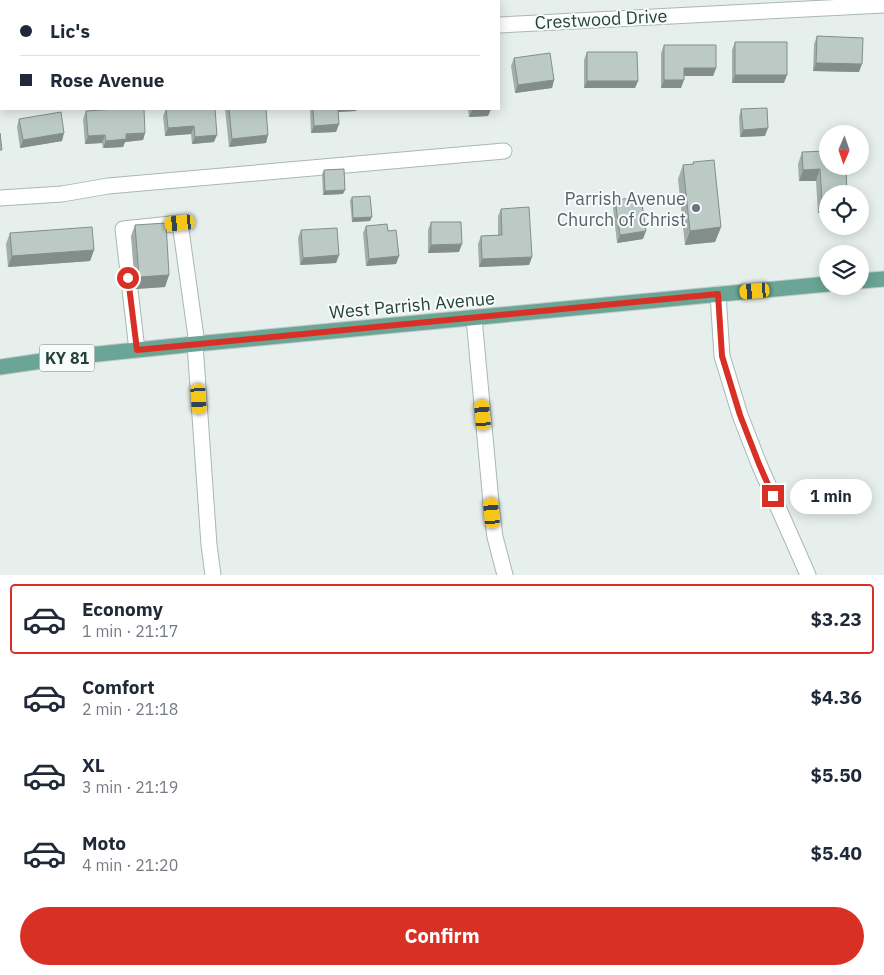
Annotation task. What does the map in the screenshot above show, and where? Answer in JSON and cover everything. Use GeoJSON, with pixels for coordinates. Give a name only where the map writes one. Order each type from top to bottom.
{"type":"FeatureCollection","features":[{"type":"Feature","properties":{"kind":"main road"},"geometry":{"type":"LineString","coordinates":[[869,280],[884,279]]}},
{"type":"Feature","properties":{"kind":"main road","name":"West Parrish Avenue"},"geometry":{"type":"LineString","coordinates":[[0,367],[69,357],[196,344],[819,285]]}},
{"type":"Feature","properties":{"kind":"street","name":"Crestwood Drive"},"geometry":{"type":"LineString","coordinates":[[500,25],[884,5]]}},
{"type":"Feature","properties":{"kind":"street"},"geometry":{"type":"LineString","coordinates":[[0,198],[62,194],[108,186],[504,151]]}},
{"type":"Feature","properties":{"kind":"street"},"geometry":{"type":"LineString","coordinates":[[137,350],[123,229],[180,223],[196,344],[209,545],[214,575]]}},
{"type":"Feature","properties":{"kind":"street"},"geometry":{"type":"LineString","coordinates":[[718,294],[722,356],[740,415],[759,464],[808,575]]}},
{"type":"Feature","properties":{"kind":"street"},"geometry":{"type":"LineString","coordinates":[[474,318],[492,513],[495,537],[505,575]]}},
{"type":"Feature","properties":{"kind":"building"},"geometry":{"type":"Polygon","coordinates":[[[817,36],[863,38],[862,64],[816,63],[817,36]]]}},
{"type":"Feature","properties":{"kind":"building"},"geometry":{"type":"Polygon","coordinates":[[[735,42],[787,42],[787,75],[735,75],[735,42]]]}},
{"type":"Feature","properties":{"kind":"building"},"geometry":{"type":"Polygon","coordinates":[[[664,45],[716,45],[716,68],[684,68],[684,80],[664,80],[664,45]]]}},
{"type":"Feature","properties":{"kind":"building"},"geometry":{"type":"Polygon","coordinates":[[[587,52],[637,52],[638,81],[587,81],[587,52]]]}},
{"type":"Feature","properties":{"kind":"building"},"geometry":{"type":"Polygon","coordinates":[[[550,53],[554,80],[518,85],[514,58],[550,53]]]}},
{"type":"Feature","properties":{"kind":"building"},"geometry":{"type":"Polygon","coordinates":[[[767,108],[768,128],[743,130],[741,109],[767,108]]]}},
{"type":"Feature","properties":{"kind":"building"},"geometry":{"type":"Polygon","coordinates":[[[144,110],[145,133],[126,134],[126,139],[106,141],[105,135],[88,136],[86,111],[144,110]]]}},
{"type":"Feature","properties":{"kind":"building"},"geometry":{"type":"Polygon","coordinates":[[[166,110],[215,110],[217,135],[195,137],[194,126],[168,128],[166,110]]]}},
{"type":"Feature","properties":{"kind":"building"},"geometry":{"type":"Polygon","coordinates":[[[229,110],[266,110],[268,135],[232,139],[229,110]]]}},
{"type":"Feature","properties":{"kind":"building"},"geometry":{"type":"Polygon","coordinates":[[[313,110],[338,110],[339,124],[314,126],[313,110]]]}},
{"type":"Feature","properties":{"kind":"building"},"geometry":{"type":"Polygon","coordinates":[[[61,112],[64,133],[23,140],[19,119],[61,112]]]}},
{"type":"Feature","properties":{"kind":"building"},"geometry":{"type":"Polygon","coordinates":[[[0,133],[2,150],[0,150],[0,133]]]}},
{"type":"Feature","properties":{"kind":"building"},"geometry":{"type":"Polygon","coordinates":[[[819,151],[819,169],[803,170],[802,152],[819,151]]]}},
{"type":"Feature","properties":{"kind":"building"},"geometry":{"type":"Polygon","coordinates":[[[714,160],[721,227],[690,231],[683,165],[714,160]]]}},
{"type":"Feature","properties":{"kind":"building"},"geometry":{"type":"Polygon","coordinates":[[[344,169],[345,190],[325,191],[324,170],[344,169]]]}},
{"type":"Feature","properties":{"kind":"building"},"geometry":{"type":"Polygon","coordinates":[[[820,175],[846,175],[847,185],[821,185],[820,175]]]}},
{"type":"Feature","properties":{"kind":"building"},"geometry":{"type":"Polygon","coordinates":[[[370,196],[372,217],[353,218],[352,197],[370,196]]]}},
{"type":"Feature","properties":{"kind":"building"},"geometry":{"type":"Polygon","coordinates":[[[641,197],[646,231],[620,235],[615,200],[641,197]]]}},
{"type":"Feature","properties":{"kind":"building"},"geometry":{"type":"Polygon","coordinates":[[[529,207],[532,257],[482,259],[481,236],[502,235],[501,209],[529,207]]]}},
{"type":"Feature","properties":{"kind":"building"},"geometry":{"type":"Polygon","coordinates":[[[431,222],[461,222],[462,244],[431,245],[431,222]]]}},
{"type":"Feature","properties":{"kind":"building"},"geometry":{"type":"Polygon","coordinates":[[[166,223],[169,275],[139,277],[135,225],[166,223]]]}},
{"type":"Feature","properties":{"kind":"building"},"geometry":{"type":"Polygon","coordinates":[[[387,224],[388,231],[396,230],[399,256],[369,259],[366,226],[387,224]]]}},
{"type":"Feature","properties":{"kind":"building"},"geometry":{"type":"Polygon","coordinates":[[[92,227],[94,250],[12,256],[10,233],[92,227]]]}},
{"type":"Feature","properties":{"kind":"building"},"geometry":{"type":"Polygon","coordinates":[[[337,228],[339,255],[303,258],[301,230],[337,228]]]}},
{"type":"Feature","properties":{"kind":"place","name":"Parrish Avenue Church of Christ"},"geometry":{"type":"Point","coordinates":[696,208]}},
{"type":"Feature","properties":{"kind":"route"},"geometry":{"type":"LineString","coordinates":[[128,278],[137,350],[718,294],[722,356],[740,415],[773,496]]}}]}
